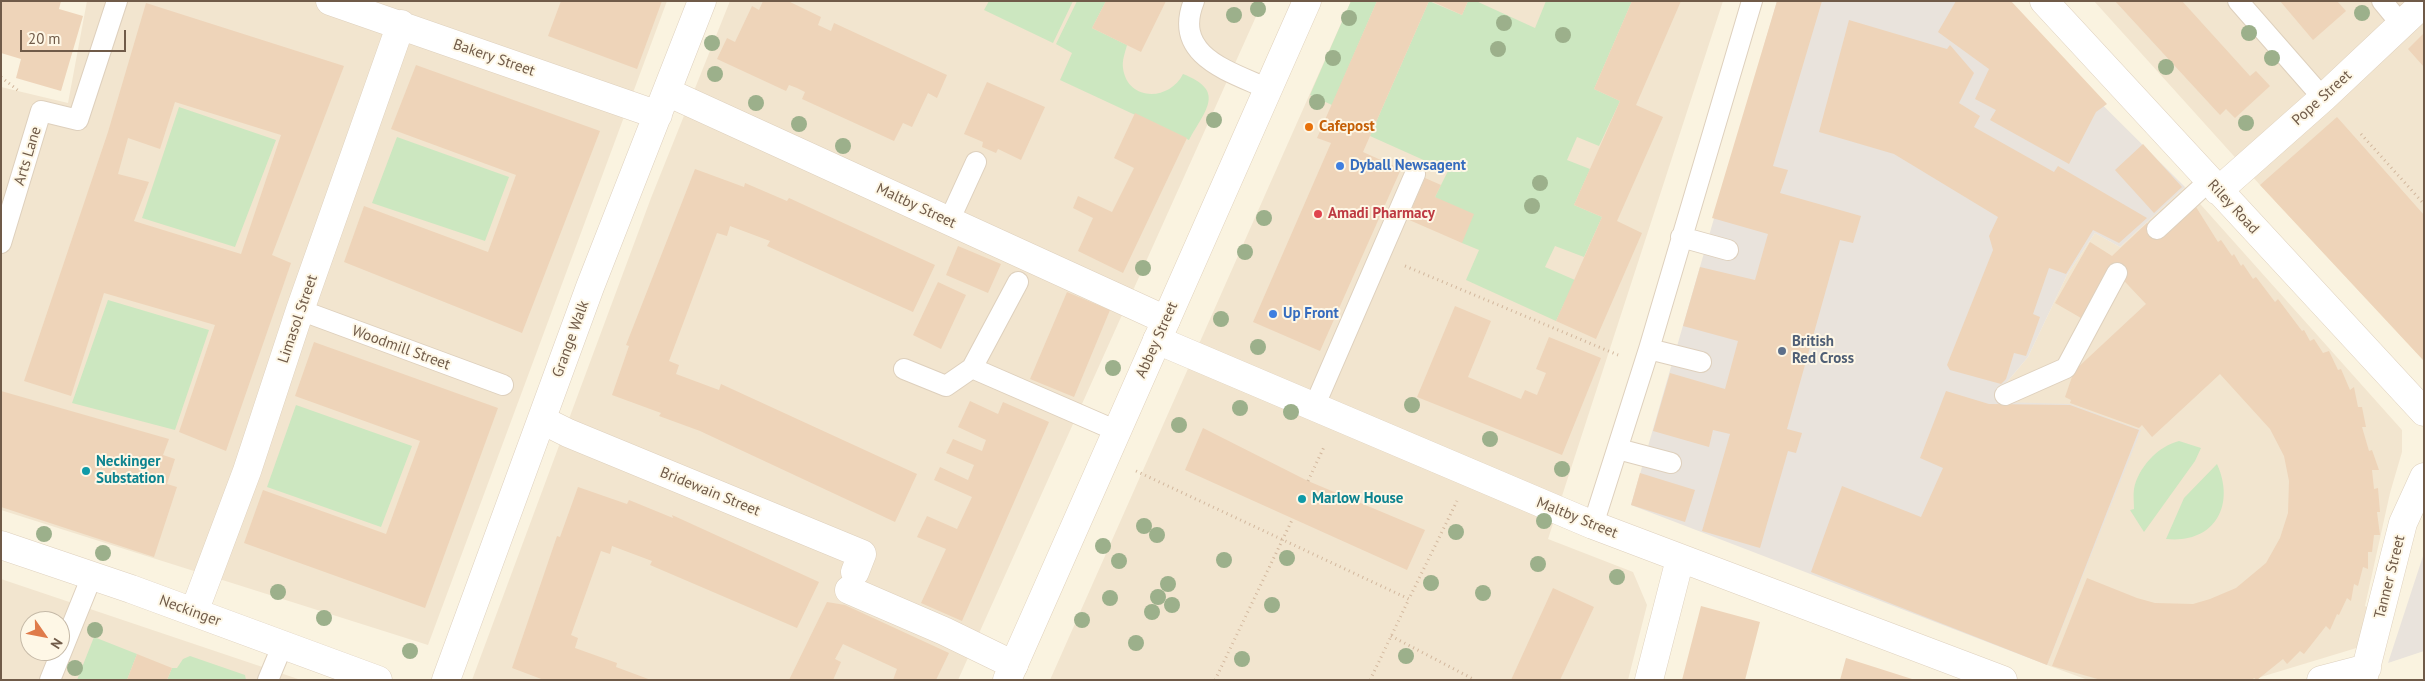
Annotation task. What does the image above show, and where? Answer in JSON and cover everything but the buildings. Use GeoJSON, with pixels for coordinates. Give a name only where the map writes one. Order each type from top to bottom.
{"type":"FeatureCollection","features":[{"type":"Feature","properties":{"kind":"street","name":"Bakery Street"},"geometry":{"type":"LineString","coordinates":[[330,1],[663,104]]}},
{"type":"Feature","properties":{"kind":"street","name":"Grange Walk"},"geometry":{"type":"LineString","coordinates":[[446,680],[590,288],[702,1]]}},
{"type":"Feature","properties":{"kind":"street","name":"Abbey Street"},"geometry":{"type":"LineString","coordinates":[[1010,672],[1307,1]]}},
{"type":"Feature","properties":{"kind":"street","name":"Riley Road"},"geometry":{"type":"LineString","coordinates":[[2044,1],[2424,412]]}},
{"type":"Feature","properties":{"kind":"street","name":"Pope Street"},"geometry":{"type":"LineString","coordinates":[[2214,186],[2323,98],[2424,3]]}},
{"type":"Feature","properties":{"kind":"street","name":"Limasol Street"},"geometry":{"type":"LineString","coordinates":[[194,612],[247,471],[300,310],[401,24]]}},
{"type":"Feature","properties":{"kind":"street","name":"Maltby Street"},"geometry":{"type":"LineString","coordinates":[[663,104],[949,221],[1161,330],[1325,411],[1593,525],[2003,680]]}},
{"type":"Feature","properties":{"kind":"street","name":"Bridewain Street"},"geometry":{"type":"LineString","coordinates":[[542,420],[568,433],[862,554],[852,581],[944,630],[1010,672]]}},
{"type":"Feature","properties":{"kind":"street","name":"Tanner Street"},"geometry":{"type":"LineString","coordinates":[[2365,674],[2403,524],[2424,477]]}},
{"type":"Feature","properties":{"kind":"street","name":"Neckinger"},"geometry":{"type":"LineString","coordinates":[[1,545],[194,612],[378,680]]}},
{"type":"Feature","properties":{"kind":"street"},"geometry":{"type":"LineString","coordinates":[[1649,680],[1680,559]]}},
{"type":"Feature","properties":{"kind":"street"},"geometry":{"type":"LineString","coordinates":[[2321,680],[2365,674]]}},
{"type":"Feature","properties":{"kind":"lane","name":"Arts Lane"},"geometry":{"type":"LineString","coordinates":[[1,244],[41,110],[78,120],[117,1]]}},
{"type":"Feature","properties":{"kind":"lane"},"geometry":{"type":"LineString","coordinates":[[1194,1],[1189,31],[1194,47],[1208,60],[1268,89]]}},
{"type":"Feature","properties":{"kind":"lane"},"geometry":{"type":"LineString","coordinates":[[1593,525],[1647,357],[1752,1]]}},
{"type":"Feature","properties":{"kind":"lane"},"geometry":{"type":"LineString","coordinates":[[2238,1],[2323,98]]}},
{"type":"Feature","properties":{"kind":"lane"},"geometry":{"type":"LineString","coordinates":[[2382,1],[2401,24]]}},
{"type":"Feature","properties":{"kind":"lane"},"geometry":{"type":"LineString","coordinates":[[949,221],[976,162]]}},
{"type":"Feature","properties":{"kind":"lane"},"geometry":{"type":"LineString","coordinates":[[1325,411],[1380,255],[1415,174]]}},
{"type":"Feature","properties":{"kind":"lane"},"geometry":{"type":"LineString","coordinates":[[2157,229],[2214,186]]}},
{"type":"Feature","properties":{"kind":"lane"},"geometry":{"type":"LineString","coordinates":[[1681,237],[1728,250]]}},
{"type":"Feature","properties":{"kind":"lane"},"geometry":{"type":"LineString","coordinates":[[2005,395],[2066,368],[2117,273]]}},
{"type":"Feature","properties":{"kind":"lane"},"geometry":{"type":"LineString","coordinates":[[904,369],[946,386],[972,368],[1018,282]]}},
{"type":"Feature","properties":{"kind":"lane","name":"Woodmill Street"},"geometry":{"type":"LineString","coordinates":[[300,310],[503,385]]}},
{"type":"Feature","properties":{"kind":"lane"},"geometry":{"type":"LineString","coordinates":[[1647,357],[1701,362]]}},
{"type":"Feature","properties":{"kind":"lane"},"geometry":{"type":"LineString","coordinates":[[972,368],[1117,431]]}},
{"type":"Feature","properties":{"kind":"lane"},"geometry":{"type":"LineString","coordinates":[[1618,449],[1671,463]]}},
{"type":"Feature","properties":{"kind":"lane"},"geometry":{"type":"LineString","coordinates":[[50,680],[92,576]]}},
{"type":"Feature","properties":{"kind":"lane"},"geometry":{"type":"LineString","coordinates":[[268,680],[283,644]]}},
{"type":"Feature","properties":{"kind":"path"},"geometry":{"type":"LineString","coordinates":[[2361,134],[2424,204]]}},
{"type":"Feature","properties":{"kind":"path"},"geometry":{"type":"LineString","coordinates":[[1380,255],[1647,357]]}},
{"type":"Feature","properties":{"kind":"path"},"geometry":{"type":"LineString","coordinates":[[1308,481],[1325,411]]}},
{"type":"Feature","properties":{"kind":"path"},"geometry":{"type":"LineString","coordinates":[[1136,471],[1410,599]]}},
{"type":"Feature","properties":{"kind":"path"},"geometry":{"type":"LineString","coordinates":[[1370,680],[1470,473]]}},
{"type":"Feature","properties":{"kind":"path"},"geometry":{"type":"LineString","coordinates":[[1215,680],[1293,518]]}},
{"type":"Feature","properties":{"kind":"path"},"geometry":{"type":"LineString","coordinates":[[1391,636],[1475,680]]}},
{"type":"Feature","properties":{"kind":"shaded area"},"geometry":{"type":"Polygon","coordinates":[[[87,1],[667,1],[428,645],[1,510],[1,87],[68,103],[87,1]]]}},
{"type":"Feature","properties":{"kind":"shaded area"},"geometry":{"type":"Polygon","coordinates":[[[730,1],[1263,1],[958,680],[472,680],[651,198],[730,1]]]}},
{"type":"Feature","properties":{"kind":"shaded area"},"geometry":{"type":"Polygon","coordinates":[[[1351,1],[1723,1],[1548,539],[1633,572],[1647,605],[1628,680],[1050,680],[1351,1]]]}},
{"type":"Feature","properties":{"kind":"shaded area"},"geometry":{"type":"Polygon","coordinates":[[[1777,1],[1998,1],[2185,187],[2120,247],[2095,233],[2067,275],[2028,357],[2007,382],[2000,402],[2070,404],[2141,430],[2047,665],[1631,505],[1777,1]]]}},
{"type":"Feature","properties":{"kind":"shaded area"},"geometry":{"type":"Polygon","coordinates":[[[2094,1],[2424,1],[2424,361],[2260,185],[2094,1]]]}},
{"type":"Feature","properties":{"kind":"shaded area"},"geometry":{"type":"Polygon","coordinates":[[[2185,187],[2402,430],[2402,452],[2390,493],[2365,606],[2369,608],[2363,646],[2251,680],[2088,680],[2047,665],[2000,402],[2007,382],[2028,357],[2067,275],[2095,233],[2120,247],[2185,187]]]}},
{"type":"Feature","properties":{"kind":"shaded area"},"geometry":{"type":"Polygon","coordinates":[[[2424,553],[2424,651],[2388,663],[2424,553]]]}},
{"type":"Feature","properties":{"kind":"shaded area"},"geometry":{"type":"Polygon","coordinates":[[[1,579],[301,680],[1,680],[1,579]]]}},
{"type":"Feature","properties":{"kind":"green space"},"geometry":{"type":"Polygon","coordinates":[[[989,1],[1073,1],[1053,43],[984,10],[989,1]]]}},
{"type":"Feature","properties":{"kind":"green space"},"geometry":{"type":"Polygon","coordinates":[[[1077,1],[1106,1],[1092,28],[1127,45],[1123,59],[1123,68],[1126,79],[1132,87],[1140,92],[1149,94],[1159,93],[1168,90],[1177,83],[1183,74],[1196,80],[1204,87],[1208,94],[1206,110],[1189,140],[1060,80],[1072,53],[1056,44],[1077,1]]]}},
{"type":"Feature","properties":{"kind":"green space"},"geometry":{"type":"Polygon","coordinates":[[[1351,1],[1377,1],[1332,105],[1310,95],[1351,1]]]}},
{"type":"Feature","properties":{"kind":"green space"},"geometry":{"type":"Polygon","coordinates":[[[1429,1],[1462,15],[1468,1],[1476,1],[1535,28],[1546,1],[1632,1],[1594,89],[1620,101],[1599,146],[1577,137],[1567,160],[1590,169],[1574,205],[1602,217],[1584,257],[1555,246],[1545,267],[1575,280],[1556,321],[1466,280],[1479,250],[1462,243],[1435,197],[1448,171],[1370,136],[1429,1]]]}},
{"type":"Feature","properties":{"kind":"green space"},"geometry":{"type":"Polygon","coordinates":[[[179,107],[276,140],[235,247],[142,218],[179,107]]]}},
{"type":"Feature","properties":{"kind":"green space"},"geometry":{"type":"Polygon","coordinates":[[[397,137],[509,177],[485,241],[372,203],[397,137]]]}},
{"type":"Feature","properties":{"kind":"green space"},"geometry":{"type":"Polygon","coordinates":[[[108,300],[209,330],[175,430],[72,403],[108,300]]]}},
{"type":"Feature","properties":{"kind":"green space"},"geometry":{"type":"Polygon","coordinates":[[[296,405],[412,446],[381,527],[267,487],[296,405]]]}},
{"type":"Feature","properties":{"kind":"green space"},"geometry":{"type":"Polygon","coordinates":[[[2179,441],[2201,448],[2195,461],[2144,532],[2130,510],[2134,509],[2136,481],[2150,459],[2164,448],[2179,441]]]}},
{"type":"Feature","properties":{"kind":"green space"},"geometry":{"type":"Polygon","coordinates":[[[2217,464],[2224,494],[2222,508],[2217,519],[2208,529],[2197,535],[2183,539],[2166,539],[2184,498],[2217,464]]]}},
{"type":"Feature","properties":{"kind":"green space"},"geometry":{"type":"Polygon","coordinates":[[[94,637],[137,654],[127,680],[77,680],[94,637]]]}},
{"type":"Feature","properties":{"kind":"green space"},"geometry":{"type":"Polygon","coordinates":[[[190,656],[245,675],[246,680],[167,680],[172,668],[177,668],[183,659],[190,656]]]}},
{"type":"Feature","properties":{"kind":"place","name":"Cafepost"},"geometry":{"type":"Point","coordinates":[1309,127]}},
{"type":"Feature","properties":{"kind":"place","name":"Dyball Newsagent"},"geometry":{"type":"Point","coordinates":[1340,166]}},
{"type":"Feature","properties":{"kind":"place","name":"Amadi Pharmacy"},"geometry":{"type":"Point","coordinates":[1318,214]}},
{"type":"Feature","properties":{"kind":"place","name":"Up Front"},"geometry":{"type":"Point","coordinates":[1273,314]}},
{"type":"Feature","properties":{"kind":"place","name":"British Red Cross"},"geometry":{"type":"Point","coordinates":[1782,351]}},
{"type":"Feature","properties":{"kind":"place","name":"Neckinger Substation"},"geometry":{"type":"Point","coordinates":[86,471]}},
{"type":"Feature","properties":{"kind":"place","name":"Marlow House"},"geometry":{"type":"Point","coordinates":[1302,499]}}]}
